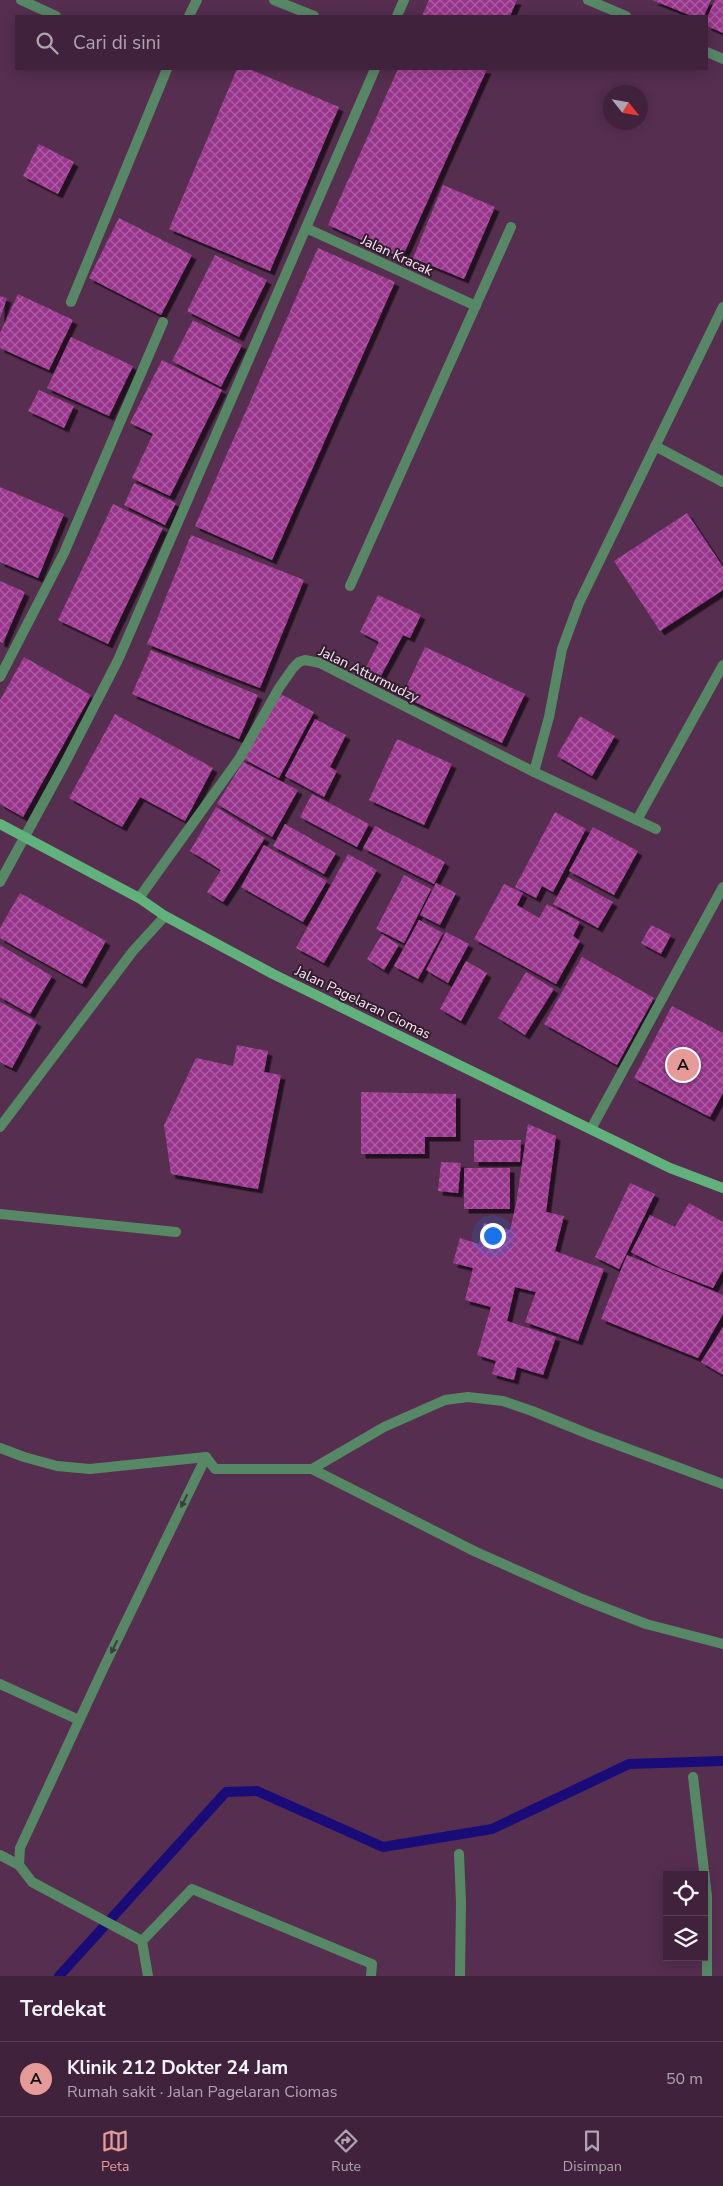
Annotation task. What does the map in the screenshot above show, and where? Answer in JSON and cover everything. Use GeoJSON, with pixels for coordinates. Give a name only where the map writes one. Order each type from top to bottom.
{"type":"FeatureCollection","features":[{"type":"Feature","properties":{"kind":"main road","name":"Jalan Pagelaran Ciomas"},"geometry":{"type":"LineString","coordinates":[[0,824],[138,898],[165,916],[273,974],[670,1168],[723,1188]]}},
{"type":"Feature","properties":{"kind":"street"},"geometry":{"type":"LineString","coordinates":[[21,0],[54,15]]}},
{"type":"Feature","properties":{"kind":"street"},"geometry":{"type":"LineString","coordinates":[[190,15],[197,0]]}},
{"type":"Feature","properties":{"kind":"street"},"geometry":{"type":"LineString","coordinates":[[274,0],[312,15]]}},
{"type":"Feature","properties":{"kind":"street"},"geometry":{"type":"LineString","coordinates":[[397,15],[404,0]]}},
{"type":"Feature","properties":{"kind":"street"},"geometry":{"type":"LineString","coordinates":[[588,0],[624,15]]}},
{"type":"Feature","properties":{"kind":"street"},"geometry":{"type":"LineString","coordinates":[[708,52],[723,59]]}},
{"type":"Feature","properties":{"kind":"street"},"geometry":{"type":"LineString","coordinates":[[71,302],[167,70]]}},
{"type":"Feature","properties":{"kind":"street"},"geometry":{"type":"LineString","coordinates":[[0,882],[118,660],[375,70]]}},
{"type":"Feature","properties":{"kind":"street"},"geometry":{"type":"LineString","coordinates":[[350,586],[511,227]]}},
{"type":"Feature","properties":{"kind":"street","name":"Jalan Kracak"},"geometry":{"type":"LineString","coordinates":[[306,228],[476,306]]}},
{"type":"Feature","properties":{"kind":"street"},"geometry":{"type":"LineString","coordinates":[[534,772],[549,717],[562,649],[579,603],[723,307]]}},
{"type":"Feature","properties":{"kind":"street"},"geometry":{"type":"LineString","coordinates":[[0,677],[64,553],[163,322]]}},
{"type":"Feature","properties":{"kind":"street"},"geometry":{"type":"LineString","coordinates":[[655,446],[723,482]]}},
{"type":"Feature","properties":{"kind":"street","name":"Jalan Atturmudzy"},"geometry":{"type":"LineString","coordinates":[[138,898],[240,759],[292,668],[305,660],[320,663],[534,772],[656,829]]}},
{"type":"Feature","properties":{"kind":"street"},"geometry":{"type":"LineString","coordinates":[[637,820],[723,665]]}},
{"type":"Feature","properties":{"kind":"street"},"geometry":{"type":"LineString","coordinates":[[591,1129],[723,887]]}},
{"type":"Feature","properties":{"kind":"street"},"geometry":{"type":"LineString","coordinates":[[0,1127],[134,951],[165,916]]}},
{"type":"Feature","properties":{"kind":"street"},"geometry":{"type":"LineString","coordinates":[[0,1214],[176,1232]]}},
{"type":"Feature","properties":{"kind":"street"},"geometry":{"type":"LineString","coordinates":[[312,1469],[384,1428],[445,1400],[468,1397],[503,1401],[532,1410],[591,1435],[723,1484]]}},
{"type":"Feature","properties":{"kind":"street"},"geometry":{"type":"LineString","coordinates":[[0,1448],[57,1466],[90,1469],[206,1457]]}},
{"type":"Feature","properties":{"kind":"street"},"geometry":{"type":"LineString","coordinates":[[206,1457],[214,1468],[312,1469],[468,1548],[582,1600],[646,1624],[723,1644]]}},
{"type":"Feature","properties":{"kind":"street"},"geometry":{"type":"LineString","coordinates":[[19,1864],[20,1848],[79,1720],[206,1457]]}},
{"type":"Feature","properties":{"kind":"street"},"geometry":{"type":"LineString","coordinates":[[0,1684],[79,1720]]}},
{"type":"Feature","properties":{"kind":"street"},"geometry":{"type":"LineString","coordinates":[[693,1777],[708,1896],[707,1976]]}},
{"type":"Feature","properties":{"kind":"street"},"geometry":{"type":"LineString","coordinates":[[459,1854],[461,1902],[460,1976]]}},
{"type":"Feature","properties":{"kind":"street"},"geometry":{"type":"LineString","coordinates":[[0,1855],[19,1864],[32,1882],[142,1941]]}},
{"type":"Feature","properties":{"kind":"street"},"geometry":{"type":"LineString","coordinates":[[142,1941],[192,1889],[372,1964],[371,1976]]}},
{"type":"Feature","properties":{"kind":"street"},"geometry":{"type":"LineString","coordinates":[[142,1941],[148,1976]]}},
{"type":"Feature","properties":{"kind":"building"},"geometry":{"type":"Polygon","coordinates":[[[429,0],[517,0],[510,15],[422,15],[429,0]]]}},
{"type":"Feature","properties":{"kind":"building"},"geometry":{"type":"Polygon","coordinates":[[[652,0],[711,0],[704,15],[690,15],[652,0]]]}},
{"type":"Feature","properties":{"kind":"building"},"geometry":{"type":"Polygon","coordinates":[[[715,0],[723,0],[723,33],[708,26],[708,16],[715,0]]]}},
{"type":"Feature","properties":{"kind":"building"},"geometry":{"type":"Polygon","coordinates":[[[237,70],[251,70],[339,107],[270,271],[169,229],[237,70]]]}},
{"type":"Feature","properties":{"kind":"building"},"geometry":{"type":"Polygon","coordinates":[[[398,70],[487,70],[402,258],[328,225],[398,70]]]}},
{"type":"Feature","properties":{"kind":"building"},"geometry":{"type":"Polygon","coordinates":[[[39,144],[74,162],[58,194],[23,176],[39,144]]]}},
{"type":"Feature","properties":{"kind":"building"},"geometry":{"type":"Polygon","coordinates":[[[443,185],[495,207],[464,279],[413,258],[443,185]]]}},
{"type":"Feature","properties":{"kind":"building"},"geometry":{"type":"Polygon","coordinates":[[[119,218],[192,255],[161,315],[89,278],[119,218]]]}},
{"type":"Feature","properties":{"kind":"building"},"geometry":{"type":"Polygon","coordinates":[[[318,248],[395,282],[272,560],[195,526],[318,248]]]}},
{"type":"Feature","properties":{"kind":"building"},"geometry":{"type":"Polygon","coordinates":[[[215,255],[267,280],[239,337],[187,311],[215,255]]]}},
{"type":"Feature","properties":{"kind":"building"},"geometry":{"type":"Polygon","coordinates":[[[18,294],[73,320],[49,370],[0,348],[0,333],[18,294]]]}},
{"type":"Feature","properties":{"kind":"building"},"geometry":{"type":"Polygon","coordinates":[[[0,296],[7,298],[0,319],[0,296]]]}},
{"type":"Feature","properties":{"kind":"building"},"geometry":{"type":"Polygon","coordinates":[[[193,320],[242,345],[221,387],[172,361],[193,320]]]}},
{"type":"Feature","properties":{"kind":"building"},"geometry":{"type":"Polygon","coordinates":[[[71,337],[133,366],[109,416],[47,388],[71,337]]]}},
{"type":"Feature","properties":{"kind":"building"},"geometry":{"type":"Polygon","coordinates":[[[162,360],[222,390],[170,496],[132,478],[153,434],[130,423],[162,360]]]}},
{"type":"Feature","properties":{"kind":"building"},"geometry":{"type":"Polygon","coordinates":[[[39,390],[74,406],[64,428],[28,411],[39,390]]]}},
{"type":"Feature","properties":{"kind":"building"},"geometry":{"type":"Polygon","coordinates":[[[134,483],[176,503],[165,525],[124,505],[134,483]]]}},
{"type":"Feature","properties":{"kind":"building"},"geometry":{"type":"Polygon","coordinates":[[[0,487],[64,514],[38,578],[0,562],[0,487]]]}},
{"type":"Feature","properties":{"kind":"building"},"geometry":{"type":"Polygon","coordinates":[[[113,504],[163,528],[108,644],[58,620],[113,504]]]}},
{"type":"Feature","properties":{"kind":"building"},"geometry":{"type":"Polygon","coordinates":[[[687,513],[723,567],[723,590],[660,631],[614,561],[687,513]]]}},
{"type":"Feature","properties":{"kind":"building"},"geometry":{"type":"Polygon","coordinates":[[[191,535],[304,580],[260,688],[147,644],[191,535]]]}},
{"type":"Feature","properties":{"kind":"building"},"geometry":{"type":"Polygon","coordinates":[[[0,581],[25,592],[3,643],[0,642],[0,581]]]}},
{"type":"Feature","properties":{"kind":"building"},"geometry":{"type":"Polygon","coordinates":[[[378,595],[421,615],[410,638],[403,635],[377,683],[362,675],[379,642],[360,632],[378,595]]]}},
{"type":"Feature","properties":{"kind":"building"},"geometry":{"type":"Polygon","coordinates":[[[425,647],[525,694],[502,743],[402,696],[425,647]]]}},
{"type":"Feature","properties":{"kind":"building"},"geometry":{"type":"Polygon","coordinates":[[[151,650],[258,695],[239,739],[132,694],[151,650]]]}},
{"type":"Feature","properties":{"kind":"building"},"geometry":{"type":"Polygon","coordinates":[[[24,657],[91,695],[23,817],[0,804],[0,700],[24,657]]]}},
{"type":"Feature","properties":{"kind":"building"},"geometry":{"type":"Polygon","coordinates":[[[277,692],[314,712],[279,778],[242,758],[277,692]]]}},
{"type":"Feature","properties":{"kind":"building"},"geometry":{"type":"Polygon","coordinates":[[[115,714],[213,768],[185,821],[140,797],[122,827],[69,798],[115,714]]]}},
{"type":"Feature","properties":{"kind":"building"},"geometry":{"type":"Polygon","coordinates":[[[580,716],[615,736],[592,776],[557,756],[580,716]]]}},
{"type":"Feature","properties":{"kind":"building"},"geometry":{"type":"Polygon","coordinates":[[[315,719],[346,735],[330,767],[337,771],[324,797],[285,776],[315,719]]]}},
{"type":"Feature","properties":{"kind":"building"},"geometry":{"type":"Polygon","coordinates":[[[397,739],[452,764],[424,825],[369,800],[397,739]]]}},
{"type":"Feature","properties":{"kind":"building"},"geometry":{"type":"Polygon","coordinates":[[[243,762],[298,790],[272,837],[217,804],[243,762]]]}},
{"type":"Feature","properties":{"kind":"building"},"geometry":{"type":"Polygon","coordinates":[[[312,794],[369,824],[357,847],[300,817],[312,794]]]}},
{"type":"Feature","properties":{"kind":"building"},"geometry":{"type":"Polygon","coordinates":[[[216,807],[265,838],[223,902],[207,892],[221,870],[190,851],[216,807]]]}},
{"type":"Feature","properties":{"kind":"building"},"geometry":{"type":"Polygon","coordinates":[[[555,812],[586,829],[553,892],[542,886],[536,898],[515,887],[555,812]]]}},
{"type":"Feature","properties":{"kind":"building"},"geometry":{"type":"Polygon","coordinates":[[[285,824],[336,853],[324,874],[273,846],[285,824]]]}},
{"type":"Feature","properties":{"kind":"building"},"geometry":{"type":"Polygon","coordinates":[[[375,826],[445,862],[434,884],[363,848],[375,826]]]}},
{"type":"Feature","properties":{"kind":"building"},"geometry":{"type":"Polygon","coordinates":[[[593,827],[638,851],[614,895],[569,871],[593,827]]]}},
{"type":"Feature","properties":{"kind":"building"},"geometry":{"type":"Polygon","coordinates":[[[264,845],[327,881],[303,922],[241,887],[264,845]]]}},
{"type":"Feature","properties":{"kind":"building"},"geometry":{"type":"Polygon","coordinates":[[[348,854],[377,870],[324,963],[296,948],[348,854]]]}},
{"type":"Feature","properties":{"kind":"building"},"geometry":{"type":"Polygon","coordinates":[[[404,875],[431,889],[404,943],[376,929],[404,875]]]}},
{"type":"Feature","properties":{"kind":"building"},"geometry":{"type":"Polygon","coordinates":[[[568,877],[613,902],[598,928],[553,904],[568,877]]]}},
{"type":"Feature","properties":{"kind":"building"},"geometry":{"type":"Polygon","coordinates":[[[436,883],[456,893],[440,925],[420,915],[436,883]]]}},
{"type":"Feature","properties":{"kind":"building"},"geometry":{"type":"Polygon","coordinates":[[[504,884],[523,893],[517,905],[539,918],[547,904],[580,922],[573,936],[580,941],[556,984],[474,939],[504,884]]]}},
{"type":"Feature","properties":{"kind":"building"},"geometry":{"type":"Polygon","coordinates":[[[20,893],[106,941],[82,984],[0,938],[0,928],[20,893]]]}},
{"type":"Feature","properties":{"kind":"building"},"geometry":{"type":"Polygon","coordinates":[[[419,920],[443,933],[418,979],[394,966],[419,920]]]}},
{"type":"Feature","properties":{"kind":"building"},"geometry":{"type":"Polygon","coordinates":[[[651,925],[671,935],[661,954],[641,943],[651,925]]]}},
{"type":"Feature","properties":{"kind":"building"},"geometry":{"type":"Polygon","coordinates":[[[446,932],[469,944],[448,983],[426,970],[446,932]]]}},
{"type":"Feature","properties":{"kind":"building"},"geometry":{"type":"Polygon","coordinates":[[[382,934],[399,945],[384,970],[367,959],[382,934]]]}},
{"type":"Feature","properties":{"kind":"building"},"geometry":{"type":"Polygon","coordinates":[[[0,945],[52,976],[30,1014],[0,997],[0,945]]]}},
{"type":"Feature","properties":{"kind":"building"},"geometry":{"type":"Polygon","coordinates":[[[582,957],[654,998],[617,1065],[544,1024],[582,957]]]}},
{"type":"Feature","properties":{"kind":"building"},"geometry":{"type":"Polygon","coordinates":[[[466,961],[487,973],[461,1021],[440,1009],[466,961]]]}},
{"type":"Feature","properties":{"kind":"building"},"geometry":{"type":"Polygon","coordinates":[[[526,972],[554,989],[525,1035],[498,1018],[526,972]]]}},
{"type":"Feature","properties":{"kind":"building"},"geometry":{"type":"Polygon","coordinates":[[[0,1002],[37,1022],[12,1068],[0,1062],[0,1002]]]}},
{"type":"Feature","properties":{"kind":"building"},"geometry":{"type":"Polygon","coordinates":[[[672,1006],[723,1033],[723,1093],[710,1117],[634,1078],[672,1006]]]}},
{"type":"Feature","properties":{"kind":"building"},"geometry":{"type":"Polygon","coordinates":[[[237,1045],[268,1051],[264,1072],[281,1075],[258,1189],[171,1174],[164,1125],[196,1058],[233,1066],[237,1045]]]}},
{"type":"Feature","properties":{"kind":"building"},"geometry":{"type":"Polygon","coordinates":[[[361,1092],[456,1094],[456,1137],[425,1137],[425,1154],[361,1154],[361,1092]]]}},
{"type":"Feature","properties":{"kind":"building"},"geometry":{"type":"Polygon","coordinates":[[[528,1124],[556,1136],[546,1212],[564,1216],[555,1251],[604,1269],[578,1341],[525,1322],[536,1292],[515,1287],[507,1321],[556,1337],[543,1375],[517,1367],[514,1380],[492,1374],[496,1361],[477,1355],[491,1307],[465,1300],[473,1268],[453,1263],[460,1238],[479,1244],[484,1223],[510,1230],[516,1204],[528,1124]]]}},
{"type":"Feature","properties":{"kind":"building"},"geometry":{"type":"Polygon","coordinates":[[[474,1140],[521,1140],[520,1162],[474,1162],[474,1140]]]}},
{"type":"Feature","properties":{"kind":"building"},"geometry":{"type":"Polygon","coordinates":[[[441,1162],[461,1163],[458,1193],[438,1191],[441,1162]]]}},
{"type":"Feature","properties":{"kind":"building"},"geometry":{"type":"Polygon","coordinates":[[[464,1168],[510,1168],[510,1209],[464,1209],[464,1168]]]}},
{"type":"Feature","properties":{"kind":"building"},"geometry":{"type":"Polygon","coordinates":[[[630,1183],[655,1194],[619,1269],[595,1257],[630,1183]]]}},
{"type":"Feature","properties":{"kind":"building"},"geometry":{"type":"Polygon","coordinates":[[[689,1203],[723,1222],[723,1270],[713,1288],[661,1268],[631,1252],[650,1215],[675,1227],[689,1203]]]}},
{"type":"Feature","properties":{"kind":"building"},"geometry":{"type":"Polygon","coordinates":[[[627,1255],[723,1295],[723,1314],[698,1358],[601,1319],[627,1255]]]}},
{"type":"Feature","properties":{"kind":"building"},"geometry":{"type":"Polygon","coordinates":[[[723,1327],[723,1375],[701,1362],[723,1327]]]}},
{"type":"Feature","properties":{"kind":"waterway"},"geometry":{"type":"LineString","coordinates":[[59,1976],[226,1792],[257,1791],[383,1847],[492,1829],[629,1764],[723,1761]]}},
{"type":"Feature","properties":{"kind":"place","name":"Klinik 212 Dokter 24 Jam"},"geometry":{"type":"Point","coordinates":[683,1065]}}]}
